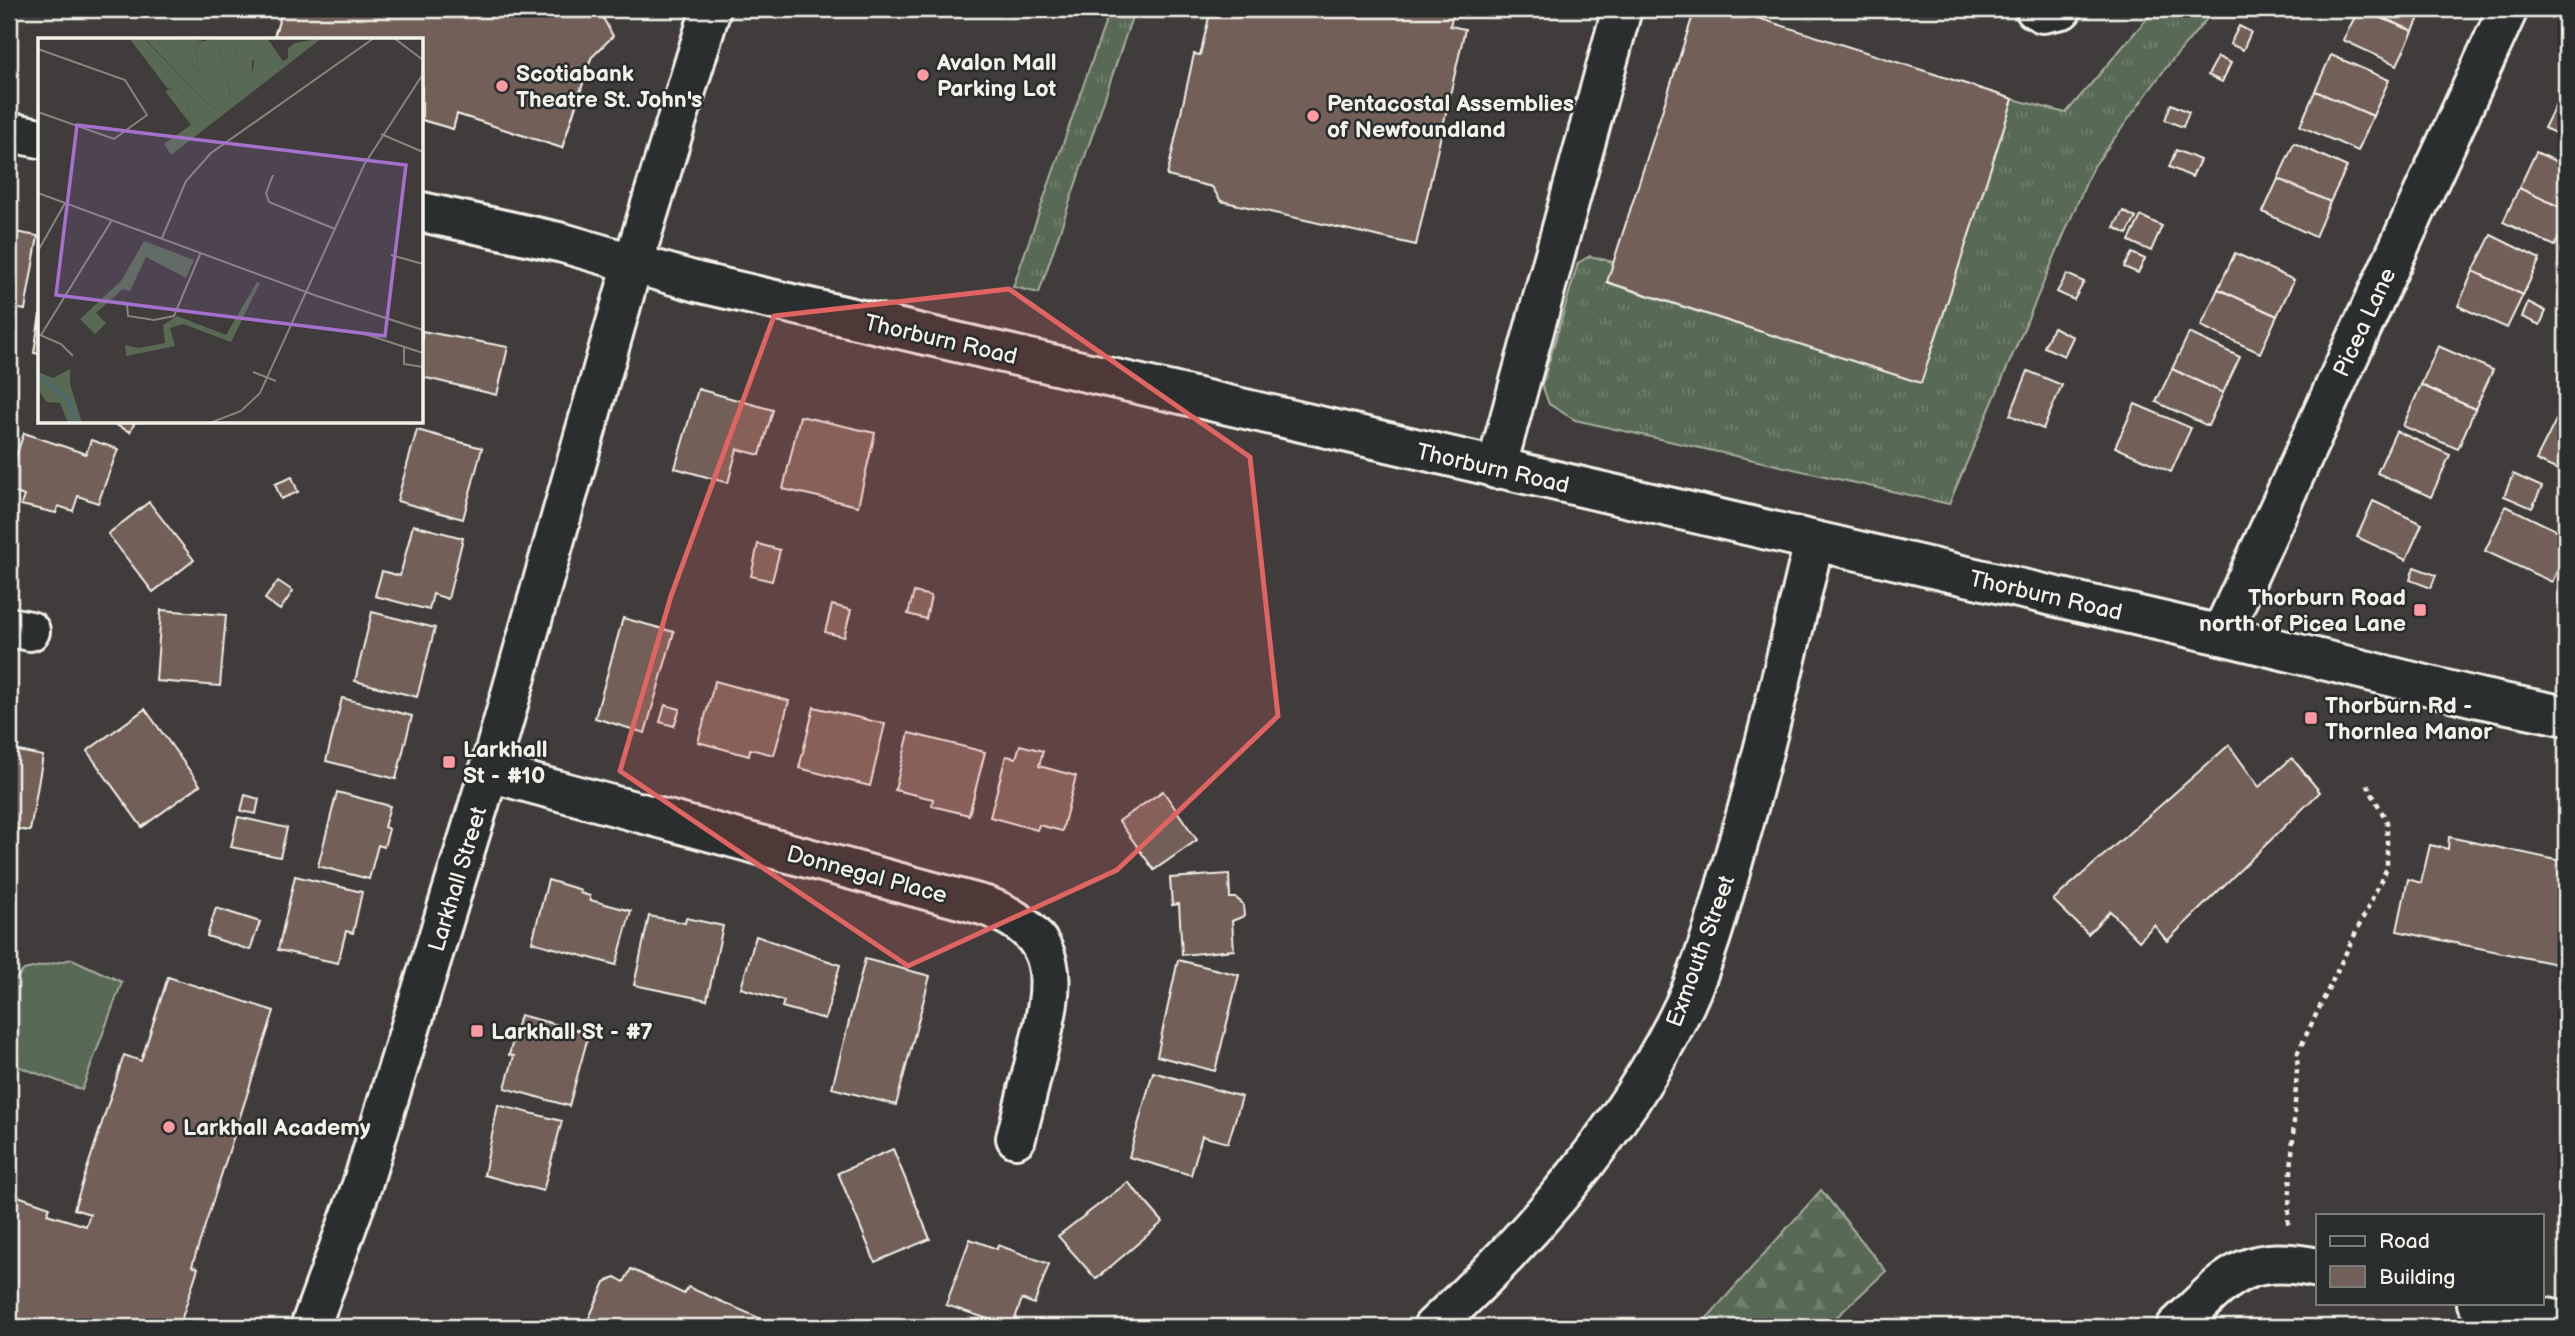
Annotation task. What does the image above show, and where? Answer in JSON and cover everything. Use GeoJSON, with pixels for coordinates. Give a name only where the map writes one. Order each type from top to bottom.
{"type":"FeatureCollection","features":[{"type":"Feature","properties":{"kind":"street","name":"Larkhall Street"},"geometry":{"type":"LineString","coordinates":[[310,1327],[362,1185],[489,772],[633,263],[711,9]]}},
{"type":"Feature","properties":{"kind":"street"},"geometry":{"type":"LineString","coordinates":[[1496,469],[1622,9]]}},
{"type":"Feature","properties":{"kind":"street"},"geometry":{"type":"LineString","coordinates":[[2035,9],[2043,13],[2062,9]]}},
{"type":"Feature","properties":{"kind":"street","name":"Picea Lane"},"geometry":{"type":"LineString","coordinates":[[2221,635],[2508,9]]}},
{"type":"Feature","properties":{"kind":"street"},"geometry":{"type":"LineString","coordinates":[[9,132],[38,138]]}},
{"type":"Feature","properties":{"kind":"street","name":"Thorburn Road"},"geometry":{"type":"LineString","coordinates":[[424,212],[563,243],[697,282],[2221,635],[2466,695],[2566,716]]}},
{"type":"Feature","properties":{"kind":"street","name":"Exmouth Street"},"geometry":{"type":"LineString","coordinates":[[1433,1327],[1514,1248],[1601,1142],[1660,1052],[1686,1002],[1724,892],[1752,795],[1814,542]]}},
{"type":"Feature","properties":{"kind":"street","name":"Donnegal Place"},"geometry":{"type":"LineString","coordinates":[[489,772],[986,906],[1021,924],[1045,955],[1052,988],[1016,1138]]}},
{"type":"Feature","properties":{"kind":"street"},"geometry":{"type":"LineString","coordinates":[[2176,1327],[2231,1276],[2252,1265],[2278,1262],[2316,1268]]}},
{"type":"Feature","properties":{"kind":"street"},"geometry":{"type":"LineString","coordinates":[[2482,1304],[2566,1322]]}},
{"type":"Feature","properties":{"kind":"path"},"geometry":{"type":"LineString","coordinates":[[2288,1224],[2298,1052],[2387,868],[2387,822],[2367,784]]}},
{"type":"Feature","properties":{"kind":"highlighted area"},"geometry":{"type":"Polygon","coordinates":[[[1009,289],[1250,457],[1278,716],[1117,870],[908,966],[620,771],[671,596],[774,316],[1009,289]]]}},
{"type":"Feature","properties":{"kind":"green space"},"geometry":{"type":"Polygon","coordinates":[[[1110,9],[1139,9],[1134,11],[1039,293],[1013,287],[1110,9]]]}},
{"type":"Feature","properties":{"kind":"green space"},"geometry":{"type":"Polygon","coordinates":[[[2155,9],[2215,9],[2165,69],[2092,169],[1949,504],[1575,420],[1549,404],[1542,385],[1578,263],[1590,256],[1613,262],[1608,283],[1921,383],[2013,99],[2066,113],[2155,9]]]}},
{"type":"Feature","properties":{"kind":"green space"},"geometry":{"type":"Polygon","coordinates":[[[72,959],[122,982],[82,1090],[9,1063],[9,986],[24,970],[72,959]]]}},
{"type":"Feature","properties":{"kind":"green space"},"geometry":{"type":"Polygon","coordinates":[[[1821,1190],[1886,1271],[1826,1327],[1699,1327],[1821,1190]]]}},
{"type":"Feature","properties":{"kind":"building","name":"Scotiabank Theatre St. John's"},"geometry":{"type":"Polygon","coordinates":[[[283,9],[607,9],[562,148],[457,114],[453,129],[424,121],[424,38],[274,38],[283,9]]]}},
{"type":"Feature","properties":{"kind":"building","name":"Scotiabank Theatre St. John's"},"geometry":{"type":"Polygon","coordinates":[[[283,9],[607,9],[603,18],[613,36],[591,58],[562,148],[457,114],[453,129],[424,121],[424,38],[274,38],[283,9]]]}},
{"type":"Feature","properties":{"kind":"building","name":"Pentacostal Assemblies of Newfoundland"},"geometry":{"type":"Polygon","coordinates":[[[1211,9],[1454,9],[1450,26],[1465,29],[1416,245],[1221,201],[1212,187],[1167,176],[1194,54],[1200,55],[1211,9]]]}},
{"type":"Feature","properties":{"kind":"building"},"geometry":{"type":"Polygon","coordinates":[[[1695,9],[1730,9],[2013,99],[1921,383],[1607,282],[1695,9]]]}},
{"type":"Feature","properties":{"kind":"building"},"geometry":{"type":"Polygon","coordinates":[[[2359,9],[2413,31],[2397,65],[2343,40],[2359,9]]]}},
{"type":"Feature","properties":{"kind":"building"},"geometry":{"type":"Polygon","coordinates":[[[2364,9],[2423,9],[2413,31],[2364,9]]]}},
{"type":"Feature","properties":{"kind":"building"},"geometry":{"type":"Polygon","coordinates":[[[2239,26],[2251,32],[2243,50],[2230,44],[2239,26]]]}},
{"type":"Feature","properties":{"kind":"building"},"geometry":{"type":"Polygon","coordinates":[[[2331,55],[2389,80],[2373,116],[2315,91],[2331,55]]]}},
{"type":"Feature","properties":{"kind":"building"},"geometry":{"type":"Polygon","coordinates":[[[2218,57],[2231,63],[2222,82],[2208,75],[2218,57]]]}},
{"type":"Feature","properties":{"kind":"building"},"geometry":{"type":"Polygon","coordinates":[[[2315,91],[2373,116],[2358,151],[2300,126],[2315,91]]]}},
{"type":"Feature","properties":{"kind":"building"},"geometry":{"type":"Polygon","coordinates":[[[2561,94],[2566,96],[2566,138],[2544,128],[2561,94]]]}},
{"type":"Feature","properties":{"kind":"building"},"geometry":{"type":"Polygon","coordinates":[[[2171,104],[2189,112],[2183,127],[2165,120],[2171,104]]]}},
{"type":"Feature","properties":{"kind":"building"},"geometry":{"type":"Polygon","coordinates":[[[2294,143],[2347,167],[2330,202],[2278,179],[2294,143]]]}},
{"type":"Feature","properties":{"kind":"building"},"geometry":{"type":"Polygon","coordinates":[[[2176,150],[2200,160],[2192,177],[2169,167],[2176,150]]]}},
{"type":"Feature","properties":{"kind":"building"},"geometry":{"type":"Polygon","coordinates":[[[2536,152],[2566,166],[2566,210],[2519,188],[2536,152]]]}},
{"type":"Feature","properties":{"kind":"building"},"geometry":{"type":"Polygon","coordinates":[[[2278,179],[2330,202],[2315,237],[2263,212],[2278,179]]]}},
{"type":"Feature","properties":{"kind":"building"},"geometry":{"type":"Polygon","coordinates":[[[2519,188],[2566,210],[2566,221],[2555,246],[2503,222],[2519,188]]]}},
{"type":"Feature","properties":{"kind":"building"},"geometry":{"type":"Polygon","coordinates":[[[2123,211],[2136,218],[2127,234],[2114,227],[2123,211]]]}},
{"type":"Feature","properties":{"kind":"building"},"geometry":{"type":"Polygon","coordinates":[[[2141,216],[2162,226],[2151,251],[2129,241],[2141,216]]]}},
{"type":"Feature","properties":{"kind":"building"},"geometry":{"type":"Polygon","coordinates":[[[9,231],[38,236],[25,310],[9,307],[9,231]]]}},
{"type":"Feature","properties":{"kind":"building"},"geometry":{"type":"Polygon","coordinates":[[[2491,235],[2540,259],[2523,295],[2473,271],[2491,235]]]}},
{"type":"Feature","properties":{"kind":"building"},"geometry":{"type":"Polygon","coordinates":[[[2132,253],[2145,259],[2138,273],[2124,267],[2132,253]]]}},
{"type":"Feature","properties":{"kind":"building"},"geometry":{"type":"Polygon","coordinates":[[[2235,253],[2294,280],[2277,316],[2218,289],[2235,253]]]}},
{"type":"Feature","properties":{"kind":"building"},"geometry":{"type":"Polygon","coordinates":[[[2473,271],[2523,295],[2507,328],[2458,306],[2473,271]]]}},
{"type":"Feature","properties":{"kind":"building"},"geometry":{"type":"Polygon","coordinates":[[[2067,274],[2084,282],[2074,300],[2057,292],[2067,274]]]}},
{"type":"Feature","properties":{"kind":"building"},"geometry":{"type":"Polygon","coordinates":[[[2218,289],[2277,316],[2260,353],[2201,326],[2218,289]]]}},
{"type":"Feature","properties":{"kind":"building"},"geometry":{"type":"Polygon","coordinates":[[[2528,302],[2546,311],[2540,325],[2522,317],[2528,302]]]}},
{"type":"Feature","properties":{"kind":"building"},"geometry":{"type":"Polygon","coordinates":[[[38,327],[38,354],[34,353],[38,327]]]}},
{"type":"Feature","properties":{"kind":"building"},"geometry":{"type":"Polygon","coordinates":[[[2053,327],[2073,337],[2064,356],[2044,347],[2053,327]]]}},
{"type":"Feature","properties":{"kind":"building"},"geometry":{"type":"Polygon","coordinates":[[[424,331],[508,347],[497,395],[424,377],[424,331]]]}},
{"type":"Feature","properties":{"kind":"building"},"geometry":{"type":"Polygon","coordinates":[[[2189,333],[2240,357],[2223,393],[2172,369],[2189,333]]]}},
{"type":"Feature","properties":{"kind":"building"},"geometry":{"type":"Polygon","coordinates":[[[2438,346],[2493,370],[2475,409],[2421,385],[2438,346]]]}},
{"type":"Feature","properties":{"kind":"building"},"geometry":{"type":"Polygon","coordinates":[[[2172,369],[2223,393],[2208,426],[2156,402],[2172,369]]]}},
{"type":"Feature","properties":{"kind":"building"},"geometry":{"type":"Polygon","coordinates":[[[2028,371],[2062,385],[2043,429],[2010,415],[2028,371]]]}},
{"type":"Feature","properties":{"kind":"building"},"geometry":{"type":"Polygon","coordinates":[[[2421,385],[2475,409],[2458,449],[2403,426],[2421,385]]]}},
{"type":"Feature","properties":{"kind":"building"},"geometry":{"type":"Polygon","coordinates":[[[698,389],[773,410],[760,455],[737,449],[728,483],[675,468],[698,389]]]}},
{"type":"Feature","properties":{"kind":"building"},"geometry":{"type":"Polygon","coordinates":[[[2135,404],[2191,428],[2171,472],[2115,447],[2135,404]]]}},
{"type":"Feature","properties":{"kind":"building"},"geometry":{"type":"Polygon","coordinates":[[[800,416],[875,433],[858,506],[783,489],[800,416]]]}},
{"type":"Feature","properties":{"kind":"building"},"geometry":{"type":"Polygon","coordinates":[[[2556,420],[2566,425],[2566,474],[2536,460],[2556,420]]]}},
{"type":"Feature","properties":{"kind":"building"},"geometry":{"type":"Polygon","coordinates":[[[116,424],[134,424],[130,432],[116,424]]]}},
{"type":"Feature","properties":{"kind":"building"},"geometry":{"type":"Polygon","coordinates":[[[417,430],[482,448],[463,519],[397,501],[417,430]]]}},
{"type":"Feature","properties":{"kind":"building"},"geometry":{"type":"Polygon","coordinates":[[[2396,431],[2450,455],[2431,497],[2377,473],[2396,431]]]}},
{"type":"Feature","properties":{"kind":"building"},"geometry":{"type":"Polygon","coordinates":[[[24,433],[86,454],[91,440],[118,449],[98,503],[78,496],[73,511],[58,506],[56,513],[21,505],[24,496],[9,490],[9,476],[24,433]]]}},
{"type":"Feature","properties":{"kind":"building"},"geometry":{"type":"Polygon","coordinates":[[[2513,474],[2542,487],[2532,508],[2504,496],[2513,474]]]}},
{"type":"Feature","properties":{"kind":"building"},"geometry":{"type":"Polygon","coordinates":[[[292,477],[298,492],[281,499],[275,484],[292,477]]]}},
{"type":"Feature","properties":{"kind":"building"},"geometry":{"type":"Polygon","coordinates":[[[2373,501],[2422,524],[2406,560],[2357,537],[2373,501]]]}},
{"type":"Feature","properties":{"kind":"building"},"geometry":{"type":"Polygon","coordinates":[[[149,502],[194,560],[153,592],[108,534],[149,502]]]}},
{"type":"Feature","properties":{"kind":"building"},"geometry":{"type":"Polygon","coordinates":[[[2506,506],[2566,535],[2566,552],[2552,582],[2485,551],[2506,506]]]}},
{"type":"Feature","properties":{"kind":"building"},"geometry":{"type":"Polygon","coordinates":[[[413,525],[463,538],[448,599],[433,594],[429,610],[375,596],[382,571],[400,576],[413,525]]]}},
{"type":"Feature","properties":{"kind":"building"},"geometry":{"type":"Polygon","coordinates":[[[758,544],[780,550],[772,581],[751,576],[758,544]]]}},
{"type":"Feature","properties":{"kind":"building"},"geometry":{"type":"Polygon","coordinates":[[[2414,567],[2436,575],[2431,588],[2410,580],[2414,567]]]}},
{"type":"Feature","properties":{"kind":"building"},"geometry":{"type":"Polygon","coordinates":[[[278,581],[293,591],[280,610],[265,599],[278,581]]]}},
{"type":"Feature","properties":{"kind":"building"},"geometry":{"type":"Polygon","coordinates":[[[914,592],[931,596],[926,619],[908,614],[914,592]]]}},
{"type":"Feature","properties":{"kind":"building"},"geometry":{"type":"Polygon","coordinates":[[[832,605],[851,610],[844,637],[825,632],[832,605]]]}},
{"type":"Feature","properties":{"kind":"building"},"geometry":{"type":"Polygon","coordinates":[[[161,610],[226,615],[220,686],[156,681],[161,610]]]}},
{"type":"Feature","properties":{"kind":"building"},"geometry":{"type":"Polygon","coordinates":[[[372,612],[435,628],[417,697],[355,681],[372,612]]]}},
{"type":"Feature","properties":{"kind":"building"},"geometry":{"type":"Polygon","coordinates":[[[623,618],[674,632],[645,733],[595,718],[623,618]]]}},
{"type":"Feature","properties":{"kind":"building"},"geometry":{"type":"Polygon","coordinates":[[[715,681],[789,701],[774,755],[750,749],[749,756],[698,742],[715,681]]]}},
{"type":"Feature","properties":{"kind":"building"},"geometry":{"type":"Polygon","coordinates":[[[342,698],[412,716],[396,779],[326,761],[342,698]]]}},
{"type":"Feature","properties":{"kind":"building"},"geometry":{"type":"Polygon","coordinates":[[[665,705],[680,709],[674,726],[660,722],[665,705]]]}},
{"type":"Feature","properties":{"kind":"building"},"geometry":{"type":"Polygon","coordinates":[[[814,707],[885,724],[870,786],[799,768],[814,707]]]}},
{"type":"Feature","properties":{"kind":"building"},"geometry":{"type":"Polygon","coordinates":[[[145,709],[200,785],[142,827],[87,751],[145,709]]]}},
{"type":"Feature","properties":{"kind":"building"},"geometry":{"type":"Polygon","coordinates":[[[909,733],[985,752],[969,815],[932,806],[933,799],[895,790],[909,733]]]}},
{"type":"Feature","properties":{"kind":"building"},"geometry":{"type":"Polygon","coordinates":[[[1020,745],[1043,751],[1039,766],[1076,776],[1062,831],[1039,825],[1037,830],[990,817],[1006,756],[1016,758],[1020,745]]]}},
{"type":"Feature","properties":{"kind":"building"},"geometry":{"type":"Polygon","coordinates":[[[2229,745],[2259,787],[2292,758],[2320,792],[2167,941],[2154,925],[2139,941],[2110,911],[2088,934],[2053,900],[2229,745]]]}},
{"type":"Feature","properties":{"kind":"building"},"geometry":{"type":"Polygon","coordinates":[[[9,749],[43,756],[30,831],[9,828],[9,749]]]}},
{"type":"Feature","properties":{"kind":"building"},"geometry":{"type":"Polygon","coordinates":[[[1163,791],[1197,840],[1154,870],[1119,821],[1163,791]]]}},
{"type":"Feature","properties":{"kind":"building"},"geometry":{"type":"Polygon","coordinates":[[[337,792],[390,806],[384,827],[389,829],[384,847],[378,845],[369,879],[318,866],[337,792]]]}},
{"type":"Feature","properties":{"kind":"building"},"geometry":{"type":"Polygon","coordinates":[[[245,795],[259,799],[256,814],[241,811],[245,795]]]}},
{"type":"Feature","properties":{"kind":"building"},"geometry":{"type":"Polygon","coordinates":[[[238,817],[287,828],[280,857],[231,847],[238,817]]]}},
{"type":"Feature","properties":{"kind":"building"},"geometry":{"type":"Polygon","coordinates":[[[2449,837],[2566,862],[2566,966],[2397,931],[2408,879],[2421,883],[2430,845],[2448,849],[2449,837]]]}},
{"type":"Feature","properties":{"kind":"building"},"geometry":{"type":"Polygon","coordinates":[[[1229,874],[1230,898],[1236,898],[1243,904],[1244,916],[1232,921],[1234,950],[1182,955],[1179,904],[1172,905],[1170,878],[1229,874]]]}},
{"type":"Feature","properties":{"kind":"building"},"geometry":{"type":"Polygon","coordinates":[[[295,876],[362,892],[353,933],[346,931],[338,963],[278,950],[295,876]]]}},
{"type":"Feature","properties":{"kind":"building"},"geometry":{"type":"Polygon","coordinates":[[[548,880],[581,890],[580,893],[590,896],[590,900],[631,911],[616,965],[532,942],[548,880]]]}},
{"type":"Feature","properties":{"kind":"building"},"geometry":{"type":"Polygon","coordinates":[[[216,908],[260,922],[250,950],[207,936],[216,908]]]}},
{"type":"Feature","properties":{"kind":"building"},"geometry":{"type":"Polygon","coordinates":[[[649,916],[685,923],[686,918],[723,926],[707,1000],[634,985],[649,916]]]}},
{"type":"Feature","properties":{"kind":"building"},"geometry":{"type":"Polygon","coordinates":[[[756,936],[840,965],[825,1019],[782,1007],[784,1001],[741,988],[756,936]]]}},
{"type":"Feature","properties":{"kind":"building"},"geometry":{"type":"Polygon","coordinates":[[[865,959],[930,976],[896,1105],[832,1088],[865,959]]]}},
{"type":"Feature","properties":{"kind":"building"},"geometry":{"type":"Polygon","coordinates":[[[1178,960],[1239,975],[1215,1071],[1157,1056],[1178,960]]]}},
{"type":"Feature","properties":{"kind":"building","name":"Larkhall Academy"},"geometry":{"type":"Polygon","coordinates":[[[168,977],[274,1011],[192,1266],[198,1268],[179,1327],[9,1327],[9,1193],[50,1207],[47,1214],[86,1226],[90,1214],[74,1209],[124,1055],[141,1061],[168,977]]]}},
{"type":"Feature","properties":{"kind":"building"},"geometry":{"type":"Polygon","coordinates":[[[520,1015],[589,1033],[569,1106],[505,1088],[514,1056],[509,1055],[520,1015]]]}},
{"type":"Feature","properties":{"kind":"building"},"geometry":{"type":"Polygon","coordinates":[[[1153,1072],[1242,1097],[1228,1143],[1202,1136],[1191,1175],[1129,1157],[1153,1072]]]}},
{"type":"Feature","properties":{"kind":"building"},"geometry":{"type":"Polygon","coordinates":[[[498,1105],[562,1121],[543,1191],[484,1175],[498,1105]]]}},
{"type":"Feature","properties":{"kind":"building"},"geometry":{"type":"Polygon","coordinates":[[[893,1149],[930,1239],[875,1262],[838,1173],[893,1149]]]}},
{"type":"Feature","properties":{"kind":"building"},"geometry":{"type":"Polygon","coordinates":[[[1128,1182],[1163,1222],[1096,1279],[1058,1236],[1128,1182]]]}},
{"type":"Feature","properties":{"kind":"building"},"geometry":{"type":"Polygon","coordinates":[[[970,1239],[997,1249],[998,1245],[1049,1264],[1034,1304],[1022,1299],[1012,1327],[946,1305],[970,1239]]]}},
{"type":"Feature","properties":{"kind":"building"},"geometry":{"type":"Polygon","coordinates":[[[631,1269],[684,1294],[688,1287],[780,1327],[585,1327],[605,1282],[615,1277],[624,1282],[631,1269]]]}},
{"type":"Feature","properties":{"kind":"place","name":"Avalon Mall Parking Lot"},"geometry":{"type":"Point","coordinates":[923,75]}},
{"type":"Feature","properties":{"kind":"place","name":"Scotiabank Theatre St. John's"},"geometry":{"type":"Point","coordinates":[502,86]}},
{"type":"Feature","properties":{"kind":"place","name":"Pentacostal Assemblies of Newfoundland"},"geometry":{"type":"Point","coordinates":[1313,116]}},
{"type":"Feature","properties":{"kind":"place","name":"Thorburn Road north of Picea Lane"},"geometry":{"type":"Point","coordinates":[2420,610]}},
{"type":"Feature","properties":{"kind":"place","name":"Thorburn Rd - Thornlea Manor"},"geometry":{"type":"Point","coordinates":[2311,718]}},
{"type":"Feature","properties":{"kind":"place","name":"Larkhall St - #10"},"geometry":{"type":"Point","coordinates":[449,762]}},
{"type":"Feature","properties":{"kind":"place","name":"Larkhall St - #7"},"geometry":{"type":"Point","coordinates":[477,1031]}},
{"type":"Feature","properties":{"kind":"place","name":"Larkhall Academy"},"geometry":{"type":"Point","coordinates":[169,1127]}}]}
